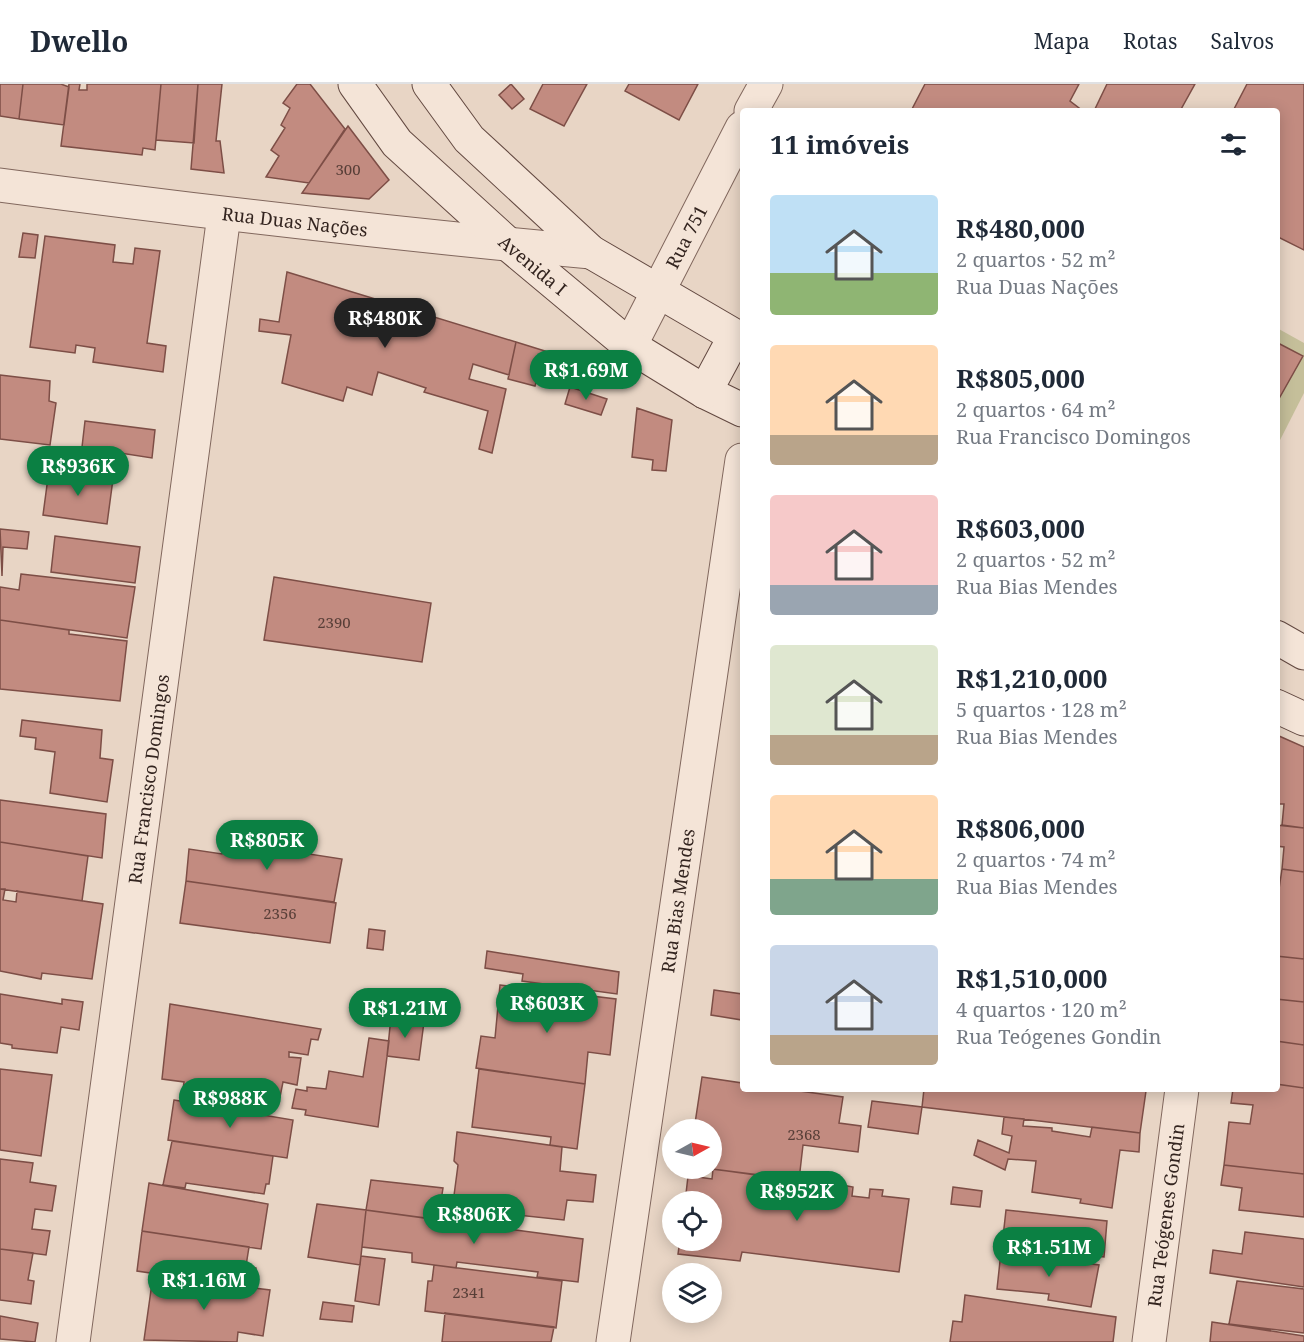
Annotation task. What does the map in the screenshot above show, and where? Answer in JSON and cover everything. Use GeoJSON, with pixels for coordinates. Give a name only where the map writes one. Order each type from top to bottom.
{"type":"FeatureCollection","features":[{"type":"Feature","properties":{"kind":"street","name":"Avenida I"},"geometry":{"type":"LineString","coordinates":[[355,84],[397,143],[510,245],[630,346],[705,392],[740,409]]}},
{"type":"Feature","properties":{"kind":"street"},"geometry":{"type":"LineString","coordinates":[[429,84],[469,139],[591,252],[739,338],[705,392]]}},
{"type":"Feature","properties":{"kind":"street"},"geometry":{"type":"LineString","coordinates":[[754,108],[766,84]]}},
{"type":"Feature","properties":{"kind":"street","name":"Rua 751"},"geometry":{"type":"LineString","coordinates":[[630,346],[740,132]]}},
{"type":"Feature","properties":{"kind":"street","name":"Rua Duas Nações"},"geometry":{"type":"LineString","coordinates":[[0,185],[224,215],[591,252]]}},
{"type":"Feature","properties":{"kind":"street","name":"Rua Francisco Domingos"},"geometry":{"type":"LineString","coordinates":[[73,1342],[224,215]]}},
{"type":"Feature","properties":{"kind":"street","name":"Rua Bias Mendes"},"geometry":{"type":"LineString","coordinates":[[614,1342],[740,474]]}},
{"type":"Feature","properties":{"kind":"street"},"geometry":{"type":"LineString","coordinates":[[1280,639],[1304,652]]}},
{"type":"Feature","properties":{"kind":"street"},"geometry":{"type":"LineString","coordinates":[[1280,708],[1304,720]]}},
{"type":"Feature","properties":{"kind":"street","name":"Rua Teógenes Gondin"},"geometry":{"type":"LineString","coordinates":[[1149,1342],[1182,1092]]}},
{"type":"Feature","properties":{"kind":"shaded area"},"geometry":{"type":"Polygon","coordinates":[[[1280,330],[1304,343],[1304,393],[1280,440],[1280,330]]]}},
{"type":"Feature","properties":{"kind":"building"},"geometry":{"type":"Polygon","coordinates":[[[0,84],[23,84],[19,119],[0,116],[0,84]]]}},
{"type":"Feature","properties":{"kind":"building"},"geometry":{"type":"Polygon","coordinates":[[[23,84],[61,84],[69,87],[64,125],[19,119],[23,84]]]}},
{"type":"Feature","properties":{"kind":"building"},"geometry":{"type":"Polygon","coordinates":[[[69,84],[80,84],[79,90],[87,90],[87,84],[161,84],[155,150],[143,148],[142,155],[61,146],[69,84]]]}},
{"type":"Feature","properties":{"kind":"building"},"geometry":{"type":"Polygon","coordinates":[[[161,84],[198,84],[194,143],[156,140],[161,84]]]}},
{"type":"Feature","properties":{"kind":"building"},"geometry":{"type":"Polygon","coordinates":[[[198,84],[222,84],[216,141],[220,141],[224,173],[191,169],[198,84]]]}},
{"type":"Feature","properties":{"kind":"building"},"geometry":{"type":"Polygon","coordinates":[[[297,84],[310,84],[345,129],[309,183],[266,177],[279,156],[271,150],[285,128],[281,125],[290,108],[283,103],[297,84]]]}},
{"type":"Feature","properties":{"kind":"building"},"geometry":{"type":"Polygon","coordinates":[[[511,84],[524,99],[512,109],[499,95],[511,84]]]}},
{"type":"Feature","properties":{"kind":"building"},"geometry":{"type":"Polygon","coordinates":[[[543,84],[587,84],[564,126],[530,109],[543,84]]]}},
{"type":"Feature","properties":{"kind":"building"},"geometry":{"type":"Polygon","coordinates":[[[629,84],[698,84],[679,120],[625,91],[629,84]]]}},
{"type":"Feature","properties":{"kind":"building"},"geometry":{"type":"Polygon","coordinates":[[[925,84],[1079,84],[1070,101],[1079,108],[913,108],[925,84]]]}},
{"type":"Feature","properties":{"kind":"building"},"geometry":{"type":"Polygon","coordinates":[[[1107,84],[1195,84],[1182,108],[1095,108],[1107,84]]]}},
{"type":"Feature","properties":{"kind":"building"},"geometry":{"type":"Polygon","coordinates":[[[1247,84],[1304,84],[1304,250],[1280,238],[1280,108],[1235,108],[1247,84]]]}},
{"type":"Feature","properties":{"kind":"building"},"geometry":{"type":"Polygon","coordinates":[[[348,126],[389,180],[369,199],[302,193],[348,126]]]}},
{"type":"Feature","properties":{"kind":"building"},"geometry":{"type":"Polygon","coordinates":[[[23,233],[38,235],[35,258],[19,257],[23,233]]]}},
{"type":"Feature","properties":{"kind":"building"},"geometry":{"type":"Polygon","coordinates":[[[45,236],[115,245],[113,262],[133,264],[135,248],[160,251],[147,343],[166,346],[163,372],[93,362],[95,348],[76,345],[75,353],[30,347],[45,236]]]}},
{"type":"Feature","properties":{"kind":"building"},"geometry":{"type":"Polygon","coordinates":[[[287,272],[516,342],[509,375],[473,364],[469,379],[506,389],[492,453],[479,449],[488,411],[424,392],[426,388],[378,372],[372,395],[347,387],[343,401],[282,383],[291,335],[259,331],[260,319],[279,322],[287,272]]]}},
{"type":"Feature","properties":{"kind":"building"},"geometry":{"type":"Polygon","coordinates":[[[516,342],[545,351],[535,386],[508,379],[516,342]]]}},
{"type":"Feature","properties":{"kind":"building"},"geometry":{"type":"Polygon","coordinates":[[[1280,344],[1303,356],[1280,397],[1280,344]]]}},
{"type":"Feature","properties":{"kind":"building"},"geometry":{"type":"Polygon","coordinates":[[[0,375],[50,381],[49,401],[56,403],[50,445],[0,439],[0,375]]]}},
{"type":"Feature","properties":{"kind":"building"},"geometry":{"type":"Polygon","coordinates":[[[570,387],[607,399],[601,415],[565,404],[570,387]]]}},
{"type":"Feature","properties":{"kind":"building"},"geometry":{"type":"Polygon","coordinates":[[[637,408],[672,420],[666,471],[652,470],[653,460],[632,457],[637,408]]]}},
{"type":"Feature","properties":{"kind":"building"},"geometry":{"type":"Polygon","coordinates":[[[85,421],[155,430],[152,458],[82,447],[85,421]]]}},
{"type":"Feature","properties":{"kind":"building"},"geometry":{"type":"Polygon","coordinates":[[[49,470],[113,479],[107,524],[43,515],[49,470]]]}},
{"type":"Feature","properties":{"kind":"building"},"geometry":{"type":"Polygon","coordinates":[[[0,529],[29,532],[27,549],[3,547],[2,576],[0,529]]]}},
{"type":"Feature","properties":{"kind":"building"},"geometry":{"type":"Polygon","coordinates":[[[55,536],[140,547],[135,583],[51,572],[55,536]]]}},
{"type":"Feature","properties":{"kind":"building"},"geometry":{"type":"Polygon","coordinates":[[[21,574],[135,587],[127,638],[0,620],[0,587],[19,590],[21,574]]]}},
{"type":"Feature","properties":{"kind":"building"},"geometry":{"type":"Polygon","coordinates":[[[274,577],[431,603],[422,662],[264,640],[274,577]]]}},
{"type":"Feature","properties":{"kind":"building"},"geometry":{"type":"Polygon","coordinates":[[[0,620],[69,630],[69,634],[127,641],[120,701],[0,689],[0,620]]]}},
{"type":"Feature","properties":{"kind":"building"},"geometry":{"type":"Polygon","coordinates":[[[22,720],[102,730],[100,758],[113,760],[107,802],[50,793],[55,752],[35,749],[36,738],[20,736],[22,720]]]}},
{"type":"Feature","properties":{"kind":"building"},"geometry":{"type":"Polygon","coordinates":[[[1280,736],[1304,747],[1304,828],[1282,825],[1284,804],[1280,804],[1280,736]]]}},
{"type":"Feature","properties":{"kind":"building"},"geometry":{"type":"Polygon","coordinates":[[[0,800],[106,814],[102,858],[0,842],[0,800]]]}},
{"type":"Feature","properties":{"kind":"building"},"geometry":{"type":"Polygon","coordinates":[[[1280,825],[1304,828],[1304,872],[1282,869],[1284,847],[1280,846],[1280,825]]]}},
{"type":"Feature","properties":{"kind":"building"},"geometry":{"type":"Polygon","coordinates":[[[225,841],[342,859],[334,902],[186,881],[189,849],[222,854],[225,841]]]}},
{"type":"Feature","properties":{"kind":"building"},"geometry":{"type":"Polygon","coordinates":[[[0,842],[88,856],[82,901],[0,889],[0,842]]]}},
{"type":"Feature","properties":{"kind":"building"},"geometry":{"type":"Polygon","coordinates":[[[1282,869],[1304,872],[1304,959],[1280,956],[1282,869]]]}},
{"type":"Feature","properties":{"kind":"building"},"geometry":{"type":"Polygon","coordinates":[[[186,881],[336,903],[330,943],[180,923],[186,881]]]}},
{"type":"Feature","properties":{"kind":"building"},"geometry":{"type":"Polygon","coordinates":[[[0,889],[5,889],[3,900],[16,902],[17,891],[103,904],[92,979],[42,973],[41,979],[0,971],[0,889]]]}},
{"type":"Feature","properties":{"kind":"building"},"geometry":{"type":"Polygon","coordinates":[[[369,929],[385,931],[383,950],[367,948],[369,929]]]}},
{"type":"Feature","properties":{"kind":"building"},"geometry":{"type":"Polygon","coordinates":[[[487,951],[619,972],[617,994],[522,981],[523,974],[485,968],[487,951]]]}},
{"type":"Feature","properties":{"kind":"building"},"geometry":{"type":"Polygon","coordinates":[[[1280,956],[1304,959],[1304,1002],[1280,999],[1280,956]]]}},
{"type":"Feature","properties":{"kind":"building"},"geometry":{"type":"Polygon","coordinates":[[[500,985],[616,999],[610,1055],[588,1052],[585,1084],[476,1068],[481,1036],[495,1038],[500,985]]]}},
{"type":"Feature","properties":{"kind":"building"},"geometry":{"type":"Polygon","coordinates":[[[714,990],[740,994],[740,1020],[711,1015],[714,990]]]}},
{"type":"Feature","properties":{"kind":"building"},"geometry":{"type":"Polygon","coordinates":[[[0,994],[62,1004],[62,999],[83,1002],[79,1030],[61,1027],[57,1053],[12,1048],[12,1045],[0,1043],[0,994]]]}},
{"type":"Feature","properties":{"kind":"building"},"geometry":{"type":"Polygon","coordinates":[[[1280,999],[1304,1002],[1304,1045],[1280,1042],[1280,999]]]}},
{"type":"Feature","properties":{"kind":"building"},"geometry":{"type":"Polygon","coordinates":[[[170,1004],[321,1029],[318,1040],[311,1039],[308,1055],[289,1052],[289,1057],[301,1058],[297,1085],[283,1082],[280,1097],[244,1092],[242,1106],[182,1096],[184,1082],[162,1079],[170,1004]]]}},
{"type":"Feature","properties":{"kind":"building"},"geometry":{"type":"Polygon","coordinates":[[[391,1017],[424,1022],[419,1060],[387,1056],[391,1017]]]}},
{"type":"Feature","properties":{"kind":"building"},"geometry":{"type":"Polygon","coordinates":[[[369,1038],[389,1041],[378,1127],[305,1115],[306,1110],[292,1108],[296,1089],[307,1091],[307,1087],[326,1089],[329,1071],[363,1077],[369,1038]]]}},
{"type":"Feature","properties":{"kind":"building"},"geometry":{"type":"Polygon","coordinates":[[[1280,1042],[1304,1045],[1304,1088],[1280,1085],[1280,1042]]]}},
{"type":"Feature","properties":{"kind":"building"},"geometry":{"type":"Polygon","coordinates":[[[0,1069],[52,1075],[41,1156],[0,1150],[0,1069]]]}},
{"type":"Feature","properties":{"kind":"building"},"geometry":{"type":"Polygon","coordinates":[[[479,1069],[585,1084],[577,1149],[550,1145],[551,1137],[472,1127],[479,1069]]]}},
{"type":"Feature","properties":{"kind":"building"},"geometry":{"type":"Polygon","coordinates":[[[702,1077],[740,1083],[740,1092],[807,1092],[843,1097],[839,1123],[861,1126],[858,1152],[803,1145],[799,1180],[722,1170],[722,1119],[696,1119],[702,1077]]]}},
{"type":"Feature","properties":{"kind":"building"},"geometry":{"type":"Polygon","coordinates":[[[1280,1085],[1304,1088],[1304,1174],[1224,1165],[1229,1122],[1250,1124],[1253,1105],[1231,1103],[1233,1092],[1280,1092],[1280,1085]]]}},
{"type":"Feature","properties":{"kind":"building"},"geometry":{"type":"Polygon","coordinates":[[[924,1092],[1146,1092],[1140,1133],[922,1107],[924,1092]]]}},
{"type":"Feature","properties":{"kind":"building"},"geometry":{"type":"Polygon","coordinates":[[[174,1100],[293,1120],[287,1158],[168,1140],[174,1100]]]}},
{"type":"Feature","properties":{"kind":"building"},"geometry":{"type":"Polygon","coordinates":[[[872,1101],[922,1107],[918,1134],[868,1127],[872,1101]]]}},
{"type":"Feature","properties":{"kind":"building"},"geometry":{"type":"Polygon","coordinates":[[[1004,1117],[1024,1119],[1023,1126],[1052,1128],[1052,1131],[1090,1137],[1092,1127],[1140,1133],[1139,1152],[1120,1150],[1112,1208],[1080,1203],[1081,1199],[1032,1192],[1036,1161],[1008,1159],[1005,1170],[974,1155],[978,1140],[1009,1153],[1012,1136],[1002,1134],[1004,1117]]]}},
{"type":"Feature","properties":{"kind":"building"},"geometry":{"type":"Polygon","coordinates":[[[457,1132],[562,1147],[560,1171],[596,1175],[593,1202],[567,1200],[564,1220],[469,1210],[470,1204],[453,1203],[458,1165],[454,1161],[457,1132]]]}},
{"type":"Feature","properties":{"kind":"building"},"geometry":{"type":"Polygon","coordinates":[[[172,1141],[273,1156],[269,1184],[266,1184],[264,1194],[186,1183],[185,1188],[163,1185],[172,1141]]]}},
{"type":"Feature","properties":{"kind":"building"},"geometry":{"type":"Polygon","coordinates":[[[0,1159],[33,1163],[30,1182],[56,1186],[52,1211],[35,1209],[32,1229],[50,1231],[46,1255],[0,1249],[0,1159]]]}},
{"type":"Feature","properties":{"kind":"building"},"geometry":{"type":"Polygon","coordinates":[[[1224,1165],[1304,1174],[1304,1217],[1239,1210],[1242,1188],[1221,1185],[1224,1165]]]}},
{"type":"Feature","properties":{"kind":"building"},"geometry":{"type":"Polygon","coordinates":[[[722,1170],[756,1175],[755,1184],[763,1185],[764,1176],[775,1177],[774,1186],[789,1188],[790,1179],[801,1180],[800,1190],[815,1191],[816,1182],[828,1183],[826,1194],[841,1195],[842,1185],[853,1187],[852,1196],[869,1198],[870,1189],[883,1190],[882,1196],[909,1199],[899,1272],[742,1252],[740,1261],[678,1254],[678,1251],[722,1251],[722,1191],[686,1191],[688,1179],[722,1179],[722,1170]]]}},
{"type":"Feature","properties":{"kind":"building"},"geometry":{"type":"Polygon","coordinates":[[[371,1180],[443,1188],[438,1220],[366,1210],[371,1180]]]}},
{"type":"Feature","properties":{"kind":"building"},"geometry":{"type":"Polygon","coordinates":[[[149,1183],[268,1204],[261,1249],[142,1231],[149,1183]]]}},
{"type":"Feature","properties":{"kind":"building"},"geometry":{"type":"Polygon","coordinates":[[[953,1187],[982,1191],[980,1207],[951,1204],[953,1187]]]}},
{"type":"Feature","properties":{"kind":"building"},"geometry":{"type":"Polygon","coordinates":[[[317,1204],[366,1210],[360,1265],[308,1257],[317,1204]]]}},
{"type":"Feature","properties":{"kind":"building"},"geometry":{"type":"Polygon","coordinates":[[[366,1210],[583,1239],[578,1282],[537,1277],[538,1272],[457,1262],[456,1268],[412,1262],[412,1253],[362,1247],[366,1210]]]}},
{"type":"Feature","properties":{"kind":"building"},"geometry":{"type":"Polygon","coordinates":[[[1006,1210],[1107,1221],[1104,1257],[1002,1246],[1006,1210]]]}},
{"type":"Feature","properties":{"kind":"building"},"geometry":{"type":"Polygon","coordinates":[[[142,1231],[249,1247],[246,1266],[256,1268],[253,1288],[137,1271],[142,1231]]]}},
{"type":"Feature","properties":{"kind":"building"},"geometry":{"type":"Polygon","coordinates":[[[1245,1232],[1304,1239],[1304,1287],[1210,1273],[1213,1250],[1242,1254],[1245,1232]]]}},
{"type":"Feature","properties":{"kind":"building"},"geometry":{"type":"Polygon","coordinates":[[[0,1249],[33,1253],[28,1280],[34,1281],[31,1304],[0,1300],[0,1249]]]}},
{"type":"Feature","properties":{"kind":"building"},"geometry":{"type":"Polygon","coordinates":[[[1001,1252],[1099,1265],[1091,1307],[1048,1300],[1049,1294],[997,1289],[1001,1252]]]}},
{"type":"Feature","properties":{"kind":"building"},"geometry":{"type":"Polygon","coordinates":[[[361,1256],[385,1259],[379,1305],[355,1301],[361,1256]]]}},
{"type":"Feature","properties":{"kind":"building"},"geometry":{"type":"Polygon","coordinates":[[[434,1265],[562,1281],[556,1328],[425,1311],[428,1281],[432,1281],[434,1265]]]}},
{"type":"Feature","properties":{"kind":"building"},"geometry":{"type":"Polygon","coordinates":[[[153,1276],[270,1290],[263,1336],[238,1332],[237,1342],[144,1340],[153,1276]]]}},
{"type":"Feature","properties":{"kind":"building"},"geometry":{"type":"Polygon","coordinates":[[[1237,1281],[1304,1289],[1304,1333],[1229,1324],[1237,1281]]]}},
{"type":"Feature","properties":{"kind":"building"},"geometry":{"type":"Polygon","coordinates":[[[965,1295],[1116,1317],[1113,1342],[950,1342],[953,1321],[962,1322],[965,1295]]]}},
{"type":"Feature","properties":{"kind":"building"},"geometry":{"type":"Polygon","coordinates":[[[323,1302],[354,1306],[352,1322],[320,1319],[323,1302]]]}},
{"type":"Feature","properties":{"kind":"building"},"geometry":{"type":"Polygon","coordinates":[[[445,1313],[554,1327],[551,1342],[442,1342],[445,1313]]]}},
{"type":"Feature","properties":{"kind":"building"},"geometry":{"type":"Polygon","coordinates":[[[0,1316],[38,1323],[35,1342],[0,1339],[0,1316]]]}},
{"type":"Feature","properties":{"kind":"building"},"geometry":{"type":"Polygon","coordinates":[[[1212,1322],[1304,1336],[1304,1342],[1210,1342],[1212,1322]]]}}]}
